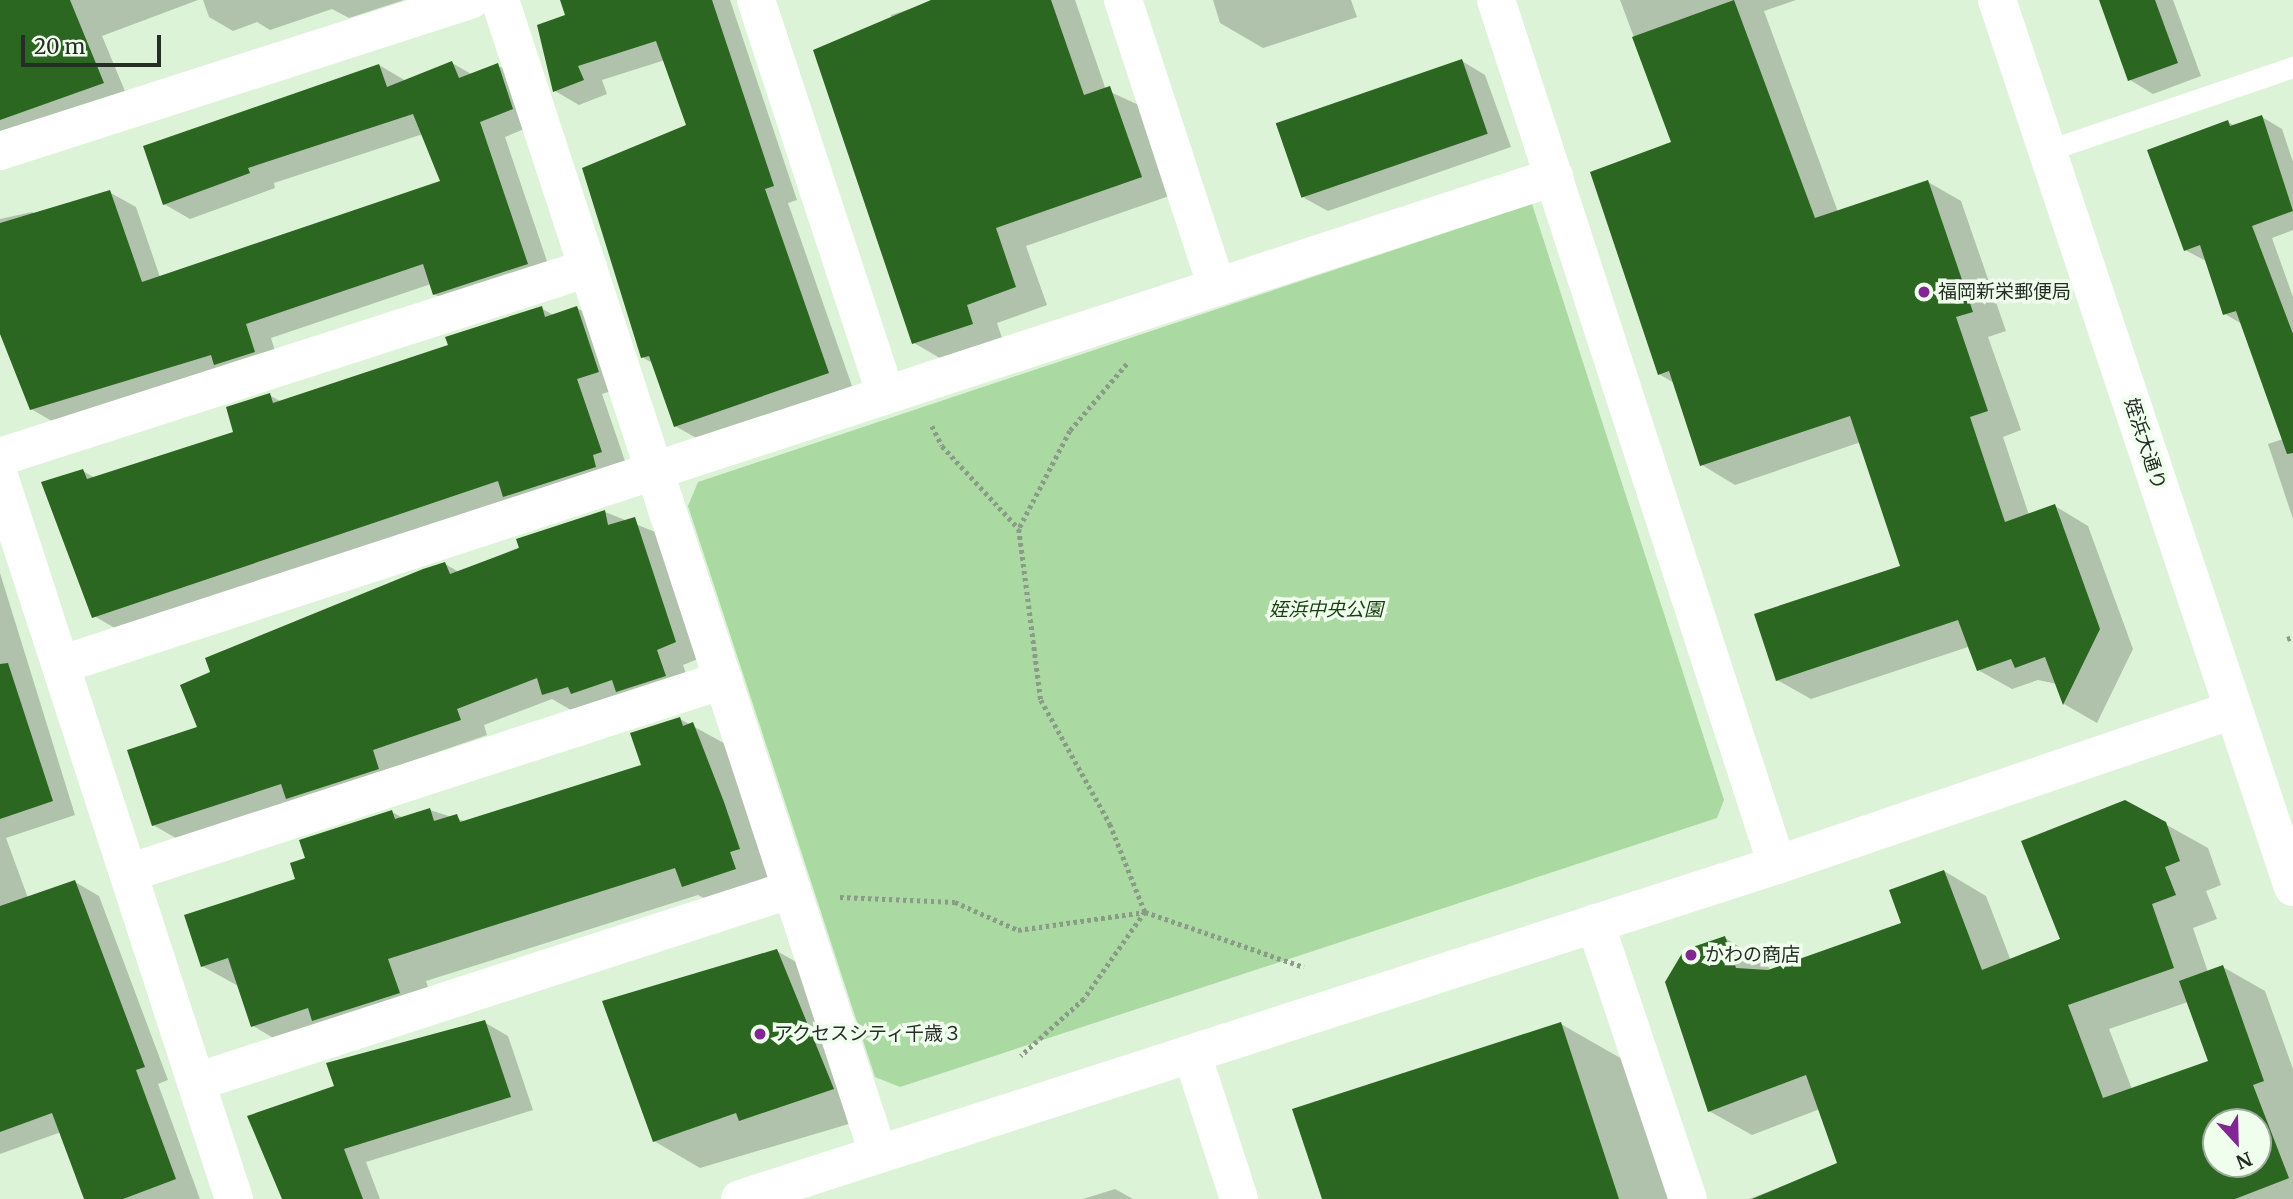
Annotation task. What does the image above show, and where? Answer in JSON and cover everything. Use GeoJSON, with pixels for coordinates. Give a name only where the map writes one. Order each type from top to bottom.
{"type":"FeatureCollection","features":[{"type":"Feature","properties":{"kind":"street"},"geometry":{"type":"LineString","coordinates":[[0,150],[470,0]]}},
{"type":"Feature","properties":{"kind":"street"},"geometry":{"type":"LineString","coordinates":[[500,0],[878,1153]]}},
{"type":"Feature","properties":{"kind":"street"},"geometry":{"type":"LineString","coordinates":[[756,0],[887,395]]}},
{"type":"Feature","properties":{"kind":"street"},"geometry":{"type":"LineString","coordinates":[[1123,0],[1217,287]]}},
{"type":"Feature","properties":{"kind":"street"},"geometry":{"type":"LineString","coordinates":[[1496,0],[1777,865]]}},
{"type":"Feature","properties":{"kind":"street","name":"姪浜大通り"},"geometry":{"type":"LineString","coordinates":[[1997,0],[2293,887]]}},
{"type":"Feature","properties":{"kind":"street"},"geometry":{"type":"LineString","coordinates":[[63,664],[1554,177]]}},
{"type":"Feature","properties":{"kind":"street"},"geometry":{"type":"LineString","coordinates":[[0,457],[588,268]]}},
{"type":"Feature","properties":{"kind":"street"},"geometry":{"type":"LineString","coordinates":[[0,479],[63,664],[234,1199]]}},
{"type":"Feature","properties":{"kind":"street"},"geometry":{"type":"LineString","coordinates":[[128,873],[723,680]]}},
{"type":"Feature","properties":{"kind":"street"},"geometry":{"type":"LineString","coordinates":[[740,1199],[1777,865],[2233,710]]}},
{"type":"Feature","properties":{"kind":"street"},"geometry":{"type":"LineString","coordinates":[[196,1082],[792,889]]}},
{"type":"Feature","properties":{"kind":"street"},"geometry":{"type":"LineString","coordinates":[[1595,923],[1688,1199]]}},
{"type":"Feature","properties":{"kind":"street"},"geometry":{"type":"LineString","coordinates":[[1192,1054],[1239,1199]]}},
{"type":"Feature","properties":{"kind":"lane"},"geometry":{"type":"LineString","coordinates":[[2049,150],[2293,67]]}},
{"type":"Feature","properties":{"kind":"path"},"geometry":{"type":"LineString","coordinates":[[1133,358],[1070,431],[1019,529],[1041,700],[1110,824],[1145,912]]}},
{"type":"Feature","properties":{"kind":"path"},"geometry":{"type":"LineString","coordinates":[[927,416],[942,446],[1019,529]]}},
{"type":"Feature","properties":{"kind":"path"},"geometry":{"type":"LineString","coordinates":[[2287,639],[2293,637]]}},
{"type":"Feature","properties":{"kind":"path"},"geometry":{"type":"LineString","coordinates":[[838,910],[834,897],[955,902],[1018,930],[1145,912],[1304,967]]}},
{"type":"Feature","properties":{"kind":"path"},"geometry":{"type":"LineString","coordinates":[[1021,1056],[1084,999],[1145,912]]}},
{"type":"Feature","properties":{"kind":"green space","name":"姪浜中央公園"},"geometry":{"type":"Polygon","coordinates":[[[1532,204],[1724,800],[1717,818],[900,1087],[875,1077],[688,506],[698,482],[1532,204]]]}},
{"type":"Feature","properties":{"kind":"building"},"geometry":{"type":"Polygon","coordinates":[[[0,0],[70,0],[104,83],[0,120],[0,0]]]}},
{"type":"Feature","properties":{"kind":"building"},"geometry":{"type":"Polygon","coordinates":[[[560,0],[712,0],[774,186],[765,189],[829,373],[674,427],[649,356],[641,358],[582,168],[686,125],[656,41],[578,66],[584,80],[553,92],[537,25],[565,15],[560,0]]]}},
{"type":"Feature","properties":{"kind":"building"},"geometry":{"type":"Polygon","coordinates":[[[931,0],[1051,0],[1084,95],[1110,86],[1142,177],[996,228],[1016,287],[967,305],[973,324],[912,344],[813,50],[931,0]]]}},
{"type":"Feature","properties":{"kind":"building"},"geometry":{"type":"Polygon","coordinates":[[[1734,0],[1815,218],[1928,180],[1973,312],[1956,317],[1988,411],[1970,417],[2005,522],[2055,504],[2100,629],[2063,705],[2045,657],[2015,668],[2011,659],[1977,671],[1958,620],[1776,681],[1754,614],[1900,566],[1850,416],[1700,466],[1669,371],[1658,375],[1590,172],[1671,142],[1632,37],[1734,0]]]}},
{"type":"Feature","properties":{"kind":"building"},"geometry":{"type":"Polygon","coordinates":[[[2099,0],[2155,0],[2178,63],[2128,81],[2099,0]]]}},
{"type":"Feature","properties":{"kind":"building"},"geometry":{"type":"Polygon","coordinates":[[[1462,59],[1488,134],[1301,198],[1276,123],[1462,59]]]}},
{"type":"Feature","properties":{"kind":"building"},"geometry":{"type":"Polygon","coordinates":[[[452,61],[459,78],[498,63],[513,109],[480,122],[528,264],[433,295],[423,264],[246,324],[255,352],[214,365],[211,355],[30,410],[0,334],[0,223],[110,190],[142,282],[440,181],[413,114],[248,168],[250,173],[163,205],[143,146],[379,64],[387,87],[452,61]]]}},
{"type":"Feature","properties":{"kind":"building"},"geometry":{"type":"Polygon","coordinates":[[[2262,115],[2293,211],[2252,226],[2293,334],[2293,453],[2287,454],[2236,311],[2223,315],[2200,245],[2184,251],[2147,150],[2228,120],[2230,126],[2262,115]]]}},
{"type":"Feature","properties":{"kind":"building"},"geometry":{"type":"Polygon","coordinates":[[[542,306],[545,317],[577,306],[599,372],[577,379],[602,452],[593,455],[596,467],[503,497],[498,481],[92,618],[41,482],[83,469],[87,479],[233,432],[226,407],[270,393],[273,403],[448,345],[445,337],[542,306]]]}},
{"type":"Feature","properties":{"kind":"building"},"geometry":{"type":"Polygon","coordinates":[[[605,510],[608,525],[635,517],[676,642],[657,650],[666,676],[616,692],[612,680],[571,694],[568,687],[542,695],[537,678],[457,709],[461,720],[373,750],[379,769],[286,799],[281,784],[152,826],[127,750],[197,727],[180,685],[210,672],[205,658],[423,569],[445,562],[450,574],[519,548],[516,539],[605,510]]]}},
{"type":"Feature","properties":{"kind":"building"},"geometry":{"type":"Polygon","coordinates":[[[8,663],[53,801],[0,819],[0,664],[8,663]]]}},
{"type":"Feature","properties":{"kind":"building"},"geometry":{"type":"Polygon","coordinates":[[[680,717],[683,726],[693,722],[724,802],[740,849],[730,852],[736,869],[682,887],[675,868],[388,959],[400,993],[312,1021],[308,1008],[251,1027],[228,958],[201,967],[184,915],[295,879],[290,863],[305,858],[299,840],[392,810],[395,819],[430,808],[434,821],[457,814],[460,822],[641,765],[630,733],[680,717]]]}},
{"type":"Feature","properties":{"kind":"building"},"geometry":{"type":"Polygon","coordinates":[[[2125,800],[2166,822],[2180,861],[2165,867],[2176,895],[2152,904],[2174,968],[2068,1005],[2103,1098],[2208,1061],[2179,981],[2223,965],[2264,1081],[2253,1085],[2262,1108],[2202,1108],[2202,1178],[2272,1178],[2272,1134],[2289,1178],[2235,1199],[1752,1199],[1837,1163],[1806,1075],[1708,1112],[1665,982],[1684,950],[1725,936],[1736,968],[1768,970],[1901,923],[1889,890],[1944,870],[1982,970],[2060,939],[2021,841],[2125,800]]]}},
{"type":"Feature","properties":{"kind":"building"},"geometry":{"type":"Polygon","coordinates":[[[75,880],[145,1067],[136,1070],[176,1179],[123,1199],[84,1199],[52,1113],[0,1132],[0,906],[75,880]]]}},
{"type":"Feature","properties":{"kind":"building"},"geometry":{"type":"Polygon","coordinates":[[[777,949],[834,1089],[739,1121],[736,1113],[653,1142],[602,1001],[777,949]]]}},
{"type":"Feature","properties":{"kind":"building"},"geometry":{"type":"Polygon","coordinates":[[[485,1020],[511,1097],[344,1149],[363,1199],[282,1199],[247,1116],[334,1086],[326,1063],[485,1020]]]}},
{"type":"Feature","properties":{"kind":"building"},"geometry":{"type":"Polygon","coordinates":[[[1561,1022],[1619,1199],[1322,1199],[1292,1109],[1561,1022]]]}},
{"type":"Feature","properties":{"kind":"place","name":"福岡新栄郵便局"},"geometry":{"type":"Point","coordinates":[1924,292]}},
{"type":"Feature","properties":{"kind":"place","name":"かわの商店"},"geometry":{"type":"Point","coordinates":[1691,955]}},
{"type":"Feature","properties":{"kind":"place","name":"アクセスシティ千歳３"},"geometry":{"type":"Point","coordinates":[760,1034]}}]}
